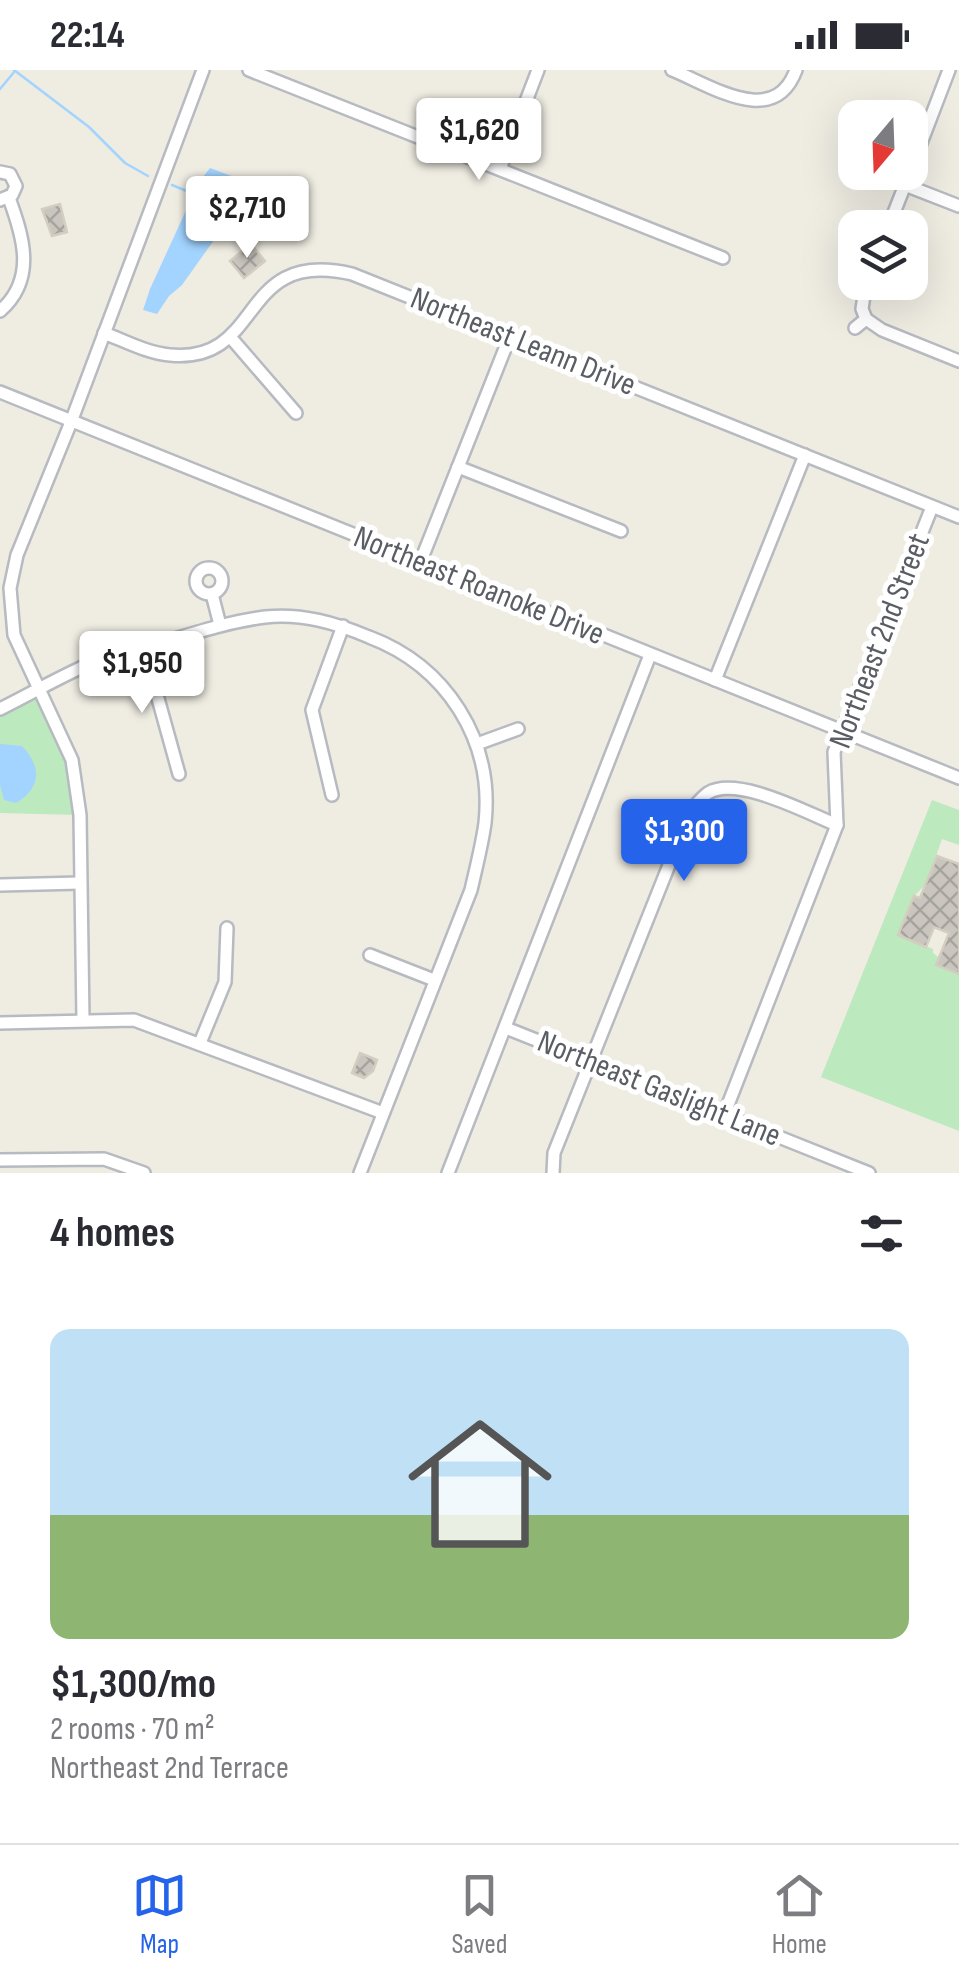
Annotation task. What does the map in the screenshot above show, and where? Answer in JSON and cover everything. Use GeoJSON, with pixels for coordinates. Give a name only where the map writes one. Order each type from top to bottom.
{"type":"FeatureCollection","features":[{"type":"Feature","properties":{"kind":"street"},"geometry":{"type":"LineString","coordinates":[[83,1020],[80,815],[72,760],[14,636],[10,588],[17,555],[203,70]]}},
{"type":"Feature","properties":{"kind":"street"},"geometry":{"type":"LineString","coordinates":[[249,70],[723,258]]}},
{"type":"Feature","properties":{"kind":"street"},"geometry":{"type":"LineString","coordinates":[[500,169],[538,70]]}},
{"type":"Feature","properties":{"kind":"street"},"geometry":{"type":"LineString","coordinates":[[672,70],[746,100],[766,102],[780,96],[791,84],[796,70]]}},
{"type":"Feature","properties":{"kind":"street"},"geometry":{"type":"LineString","coordinates":[[928,125],[949,70]]}},
{"type":"Feature","properties":{"kind":"street"},"geometry":{"type":"LineString","coordinates":[[0,172],[10,174],[15,182],[15,191],[4,199],[24,238],[24,264],[18,286],[0,310]]}},
{"type":"Feature","properties":{"kind":"street"},"geometry":{"type":"LineString","coordinates":[[928,188],[959,206]]}},
{"type":"Feature","properties":{"kind":"street","name":"Northeast Leann Drive"},"geometry":{"type":"LineString","coordinates":[[232,338],[262,294],[292,274],[310,268],[352,274],[959,517]]}},
{"type":"Feature","properties":{"kind":"street"},"geometry":{"type":"LineString","coordinates":[[863,300],[860,324],[959,361]]}},
{"type":"Feature","properties":{"kind":"street"},"geometry":{"type":"LineString","coordinates":[[104,333],[174,356],[211,349],[232,338],[296,413]]}},
{"type":"Feature","properties":{"kind":"street"},"geometry":{"type":"LineString","coordinates":[[420,563],[510,336]]}},
{"type":"Feature","properties":{"kind":"street","name":"Northeast Roanoke Drive"},"geometry":{"type":"LineString","coordinates":[[0,392],[959,778]]}},
{"type":"Feature","properties":{"kind":"street"},"geometry":{"type":"LineString","coordinates":[[715,680],[806,454]]}},
{"type":"Feature","properties":{"kind":"street"},"geometry":{"type":"LineString","coordinates":[[458,467],[621,532]]}},
{"type":"Feature","properties":{"kind":"street","name":"Northeast 2nd Street"},"geometry":{"type":"LineString","coordinates":[[724,1114],[837,825],[834,752],[932,507]]}},
{"type":"Feature","properties":{"kind":"street"},"geometry":{"type":"LineString","coordinates":[[212,594],[220,626]]}},
{"type":"Feature","properties":{"kind":"street"},"geometry":{"type":"LineString","coordinates":[[0,709],[105,658],[267,617],[309,617],[343,626],[408,654],[458,705],[477,744],[484,784],[485,820],[480,853],[471,890],[360,1173]]}},
{"type":"Feature","properties":{"kind":"street"},"geometry":{"type":"LineString","coordinates":[[332,795],[312,710],[343,626]]}},
{"type":"Feature","properties":{"kind":"street"},"geometry":{"type":"LineString","coordinates":[[144,648],[179,774]]}},
{"type":"Feature","properties":{"kind":"street"},"geometry":{"type":"LineString","coordinates":[[448,1173],[650,655]]}},
{"type":"Feature","properties":{"kind":"street"},"geometry":{"type":"LineString","coordinates":[[477,744],[518,729]]}},
{"type":"Feature","properties":{"kind":"street"},"geometry":{"type":"LineString","coordinates":[[553,1173],[554,1154],[691,810],[710,792],[728,787],[746,789],[837,825]]}},
{"type":"Feature","properties":{"kind":"street"},"geometry":{"type":"LineString","coordinates":[[0,884],[80,883]]}},
{"type":"Feature","properties":{"kind":"street"},"geometry":{"type":"LineString","coordinates":[[200,1042],[225,982],[226,928]]}},
{"type":"Feature","properties":{"kind":"street"},"geometry":{"type":"LineString","coordinates":[[370,955],[434,980]]}},
{"type":"Feature","properties":{"kind":"street"},"geometry":{"type":"LineString","coordinates":[[0,1022],[134,1020],[384,1113]]}},
{"type":"Feature","properties":{"kind":"street","name":"Northeast Gaslight Lane"},"geometry":{"type":"LineString","coordinates":[[506,1028],[869,1173]]}},
{"type":"Feature","properties":{"kind":"street"},"geometry":{"type":"LineString","coordinates":[[0,1160],[104,1159],[144,1173]]}},
{"type":"Feature","properties":{"kind":"green space"},"geometry":{"type":"Polygon","coordinates":[[[38,690],[72,760],[80,815],[0,813],[0,709],[38,690]]]}},
{"type":"Feature","properties":{"kind":"green space"},"geometry":{"type":"Polygon","coordinates":[[[932,800],[959,810],[959,845],[942,839],[926,884],[914,896],[898,935],[933,949],[959,974],[959,1131],[821,1077],[932,800]]]}},
{"type":"Feature","properties":{"kind":"water"},"geometry":{"type":"Polygon","coordinates":[[[210,168],[242,180],[246,195],[157,314],[143,310],[199,182],[210,168]]]}},
{"type":"Feature","properties":{"kind":"water"},"geometry":{"type":"Polygon","coordinates":[[[0,744],[22,746],[35,769],[34,784],[16,803],[4,800],[0,744]]]}},
{"type":"Feature","properties":{"kind":"building"},"geometry":{"type":"Polygon","coordinates":[[[60,204],[67,232],[52,236],[42,209],[60,204]]]}},
{"type":"Feature","properties":{"kind":"building"},"geometry":{"type":"Polygon","coordinates":[[[251,244],[265,261],[244,278],[230,261],[251,244]]]}},
{"type":"Feature","properties":{"kind":"building"},"geometry":{"type":"Polygon","coordinates":[[[937,856],[959,864],[959,974],[936,965],[949,933],[934,927],[926,947],[898,935],[914,896],[920,898],[937,856]]]}},
{"type":"Feature","properties":{"kind":"building"},"geometry":{"type":"Polygon","coordinates":[[[360,1053],[377,1060],[373,1071],[364,1078],[352,1073],[360,1053]]]}},
{"type":"Feature","properties":{"kind":"waterway"},"geometry":{"type":"LineString","coordinates":[[14,70],[89,127],[125,163],[148,176]]}},
{"type":"Feature","properties":{"kind":"waterway"},"geometry":{"type":"LineString","coordinates":[[0,89],[15,71]]}},
{"type":"Feature","properties":{"kind":"waterway"},"geometry":{"type":"LineString","coordinates":[[172,185],[194,194]]}}]}
